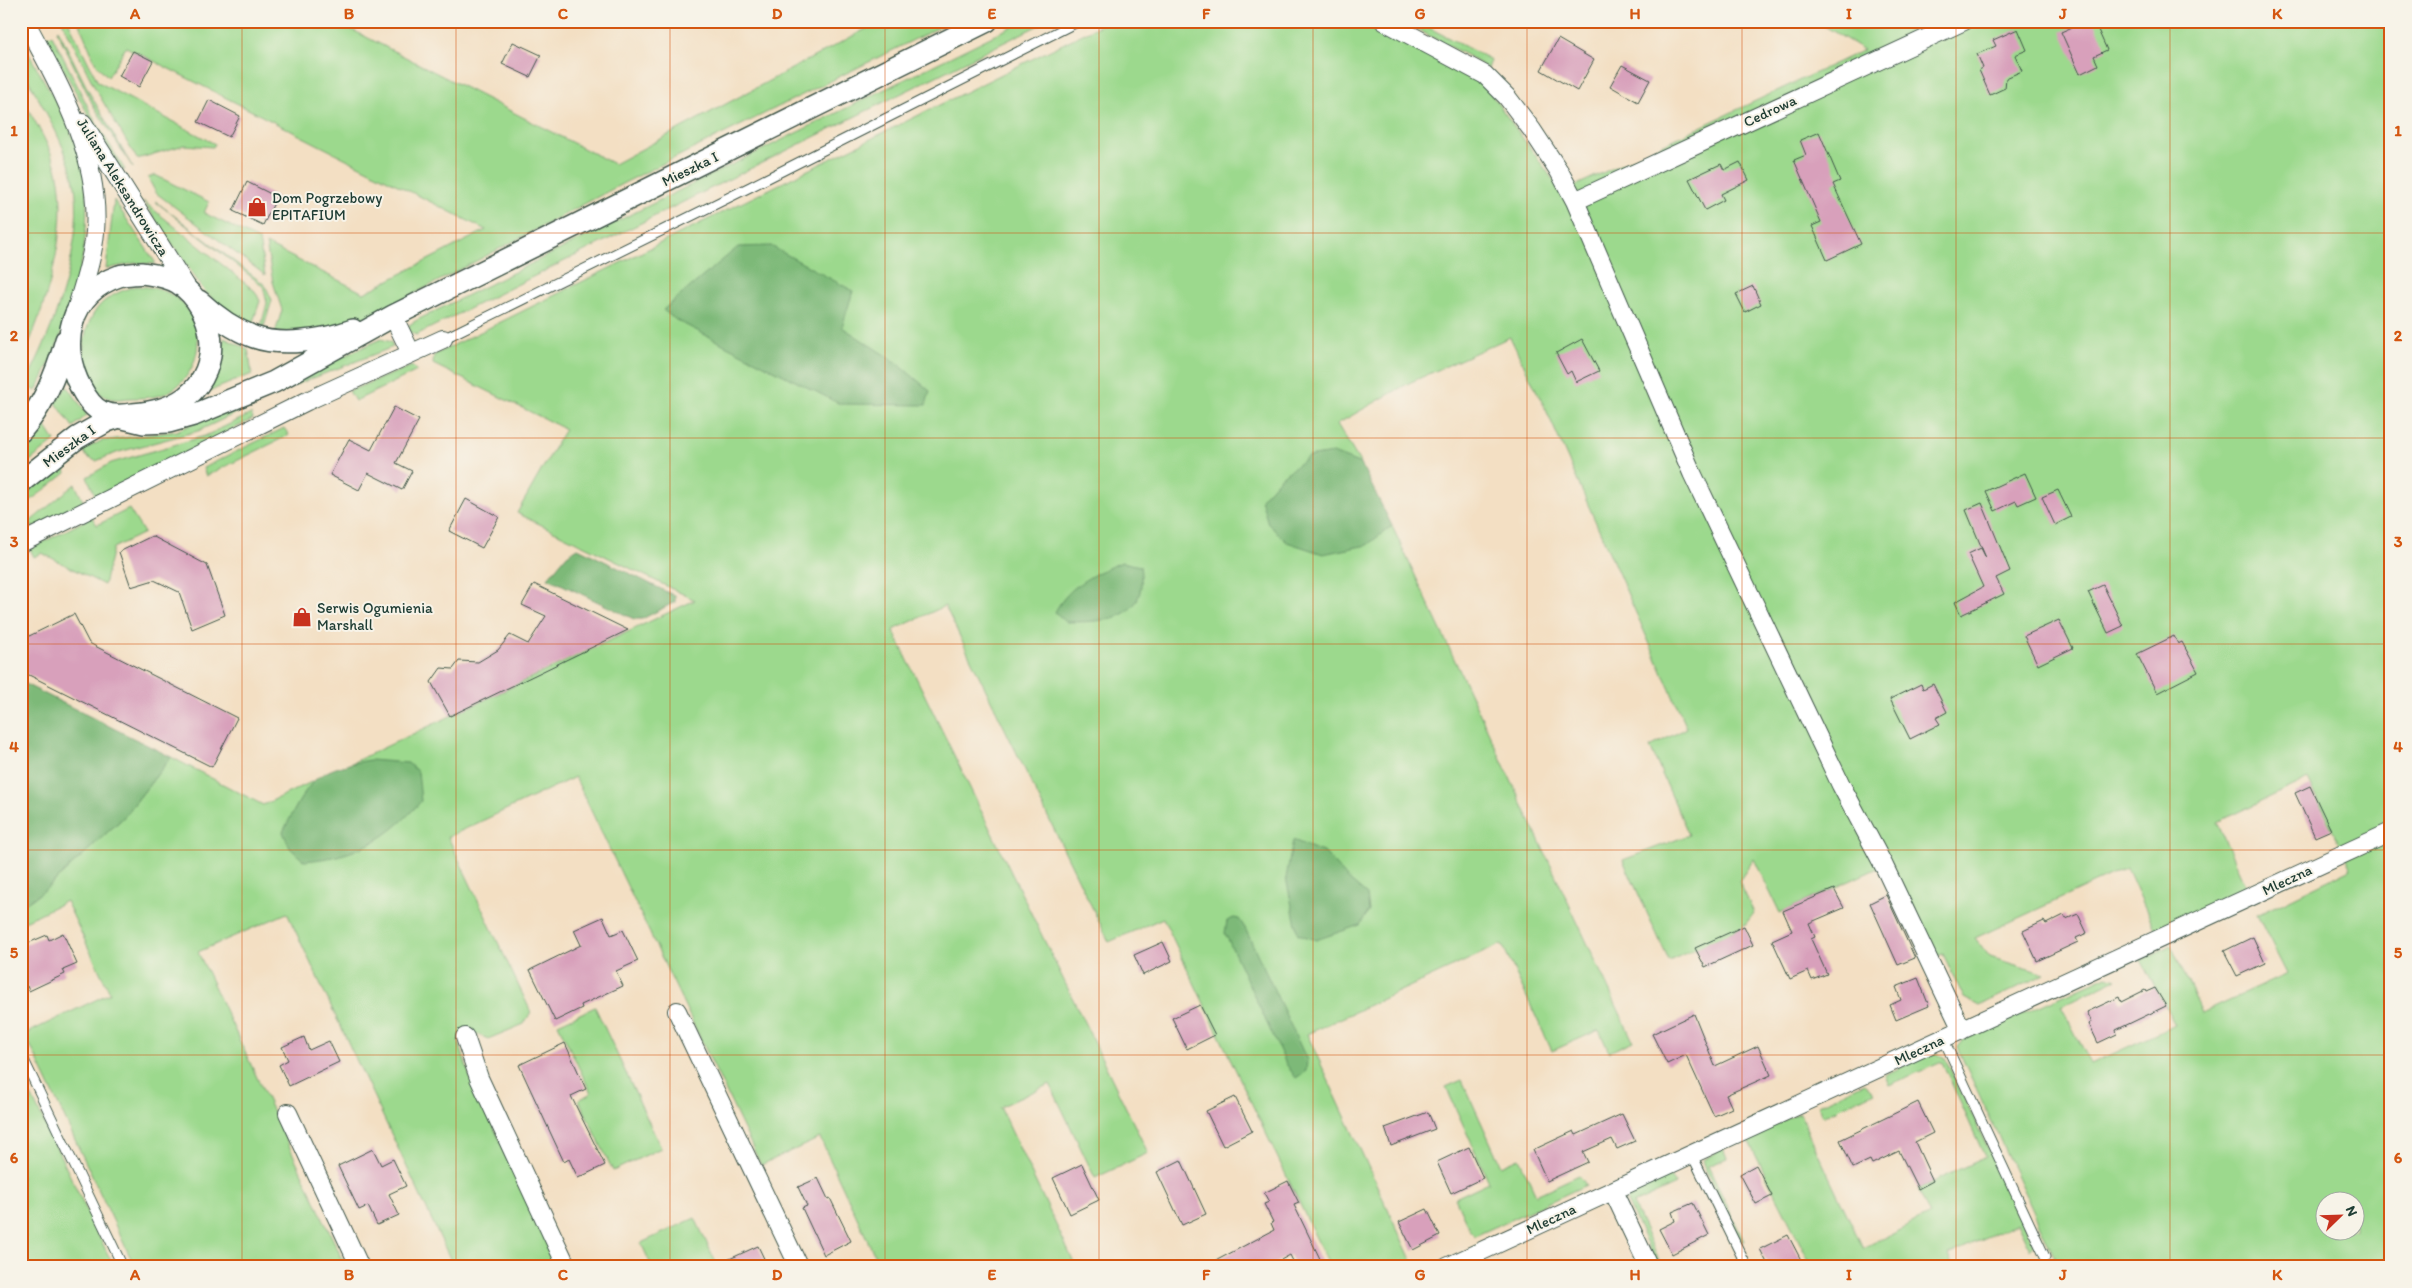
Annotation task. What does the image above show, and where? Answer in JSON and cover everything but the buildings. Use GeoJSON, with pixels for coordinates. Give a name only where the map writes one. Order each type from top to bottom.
{"type":"FeatureCollection","features":[{"type":"Feature","properties":{"kind":"street","name":"Juliana Aleksandrowicza"},"geometry":{"type":"LineString","coordinates":[[25,21],[56,81],[81,139],[90,167],[95,195],[95,235],[72,321]]}},
{"type":"Feature","properties":{"kind":"street","name":"Mieszka I"},"geometry":{"type":"LineString","coordinates":[[393,316],[987,21]]}},
{"type":"Feature","properties":{"kind":"street"},"geometry":{"type":"LineString","coordinates":[[1384,21],[1485,74],[1507,97],[1559,171],[1576,201],[1692,473],[1841,785],[1884,866],[1962,1030]]}},
{"type":"Feature","properties":{"kind":"street","name":"Cedrowa"},"geometry":{"type":"LineString","coordinates":[[1576,201],[1964,21]]}},
{"type":"Feature","properties":{"kind":"street","name":"Juliana Aleksandrowicza"},"geometry":{"type":"LineString","coordinates":[[56,81],[191,293]]}},
{"type":"Feature","properties":{"kind":"street"},"geometry":{"type":"LineString","coordinates":[[21,431],[43,400],[56,371],[72,321],[90,295],[119,276],[142,273],[164,277],[177,282],[216,315],[240,330],[260,338],[282,341],[328,337],[393,316]]}},
{"type":"Feature","properties":{"kind":"street"},"geometry":{"type":"LineString","coordinates":[[119,417],[168,407],[187,396],[204,375],[210,363],[212,339],[201,310],[191,293]]}},
{"type":"Feature","properties":{"kind":"street"},"geometry":{"type":"LineString","coordinates":[[393,316],[412,353]]}},
{"type":"Feature","properties":{"kind":"street"},"geometry":{"type":"LineString","coordinates":[[72,321],[68,348],[74,374],[81,389],[95,408],[112,416],[155,423],[182,419],[274,382],[393,316]]}},
{"type":"Feature","properties":{"kind":"street"},"geometry":{"type":"LineString","coordinates":[[21,543],[307,401],[443,339]]}},
{"type":"Feature","properties":{"kind":"street","name":"Mieszka I"},"geometry":{"type":"LineString","coordinates":[[21,482],[95,426],[119,417]]}},
{"type":"Feature","properties":{"kind":"street","name":"Mleczna"},"geometry":{"type":"LineString","coordinates":[[1447,1267],[2391,832]]}},
{"type":"Feature","properties":{"kind":"street"},"geometry":{"type":"LineString","coordinates":[[677,1010],[799,1267]]}},
{"type":"Feature","properties":{"kind":"street"},"geometry":{"type":"LineString","coordinates":[[465,1037],[479,1078],[567,1267]]}},
{"type":"Feature","properties":{"kind":"street"},"geometry":{"type":"LineString","coordinates":[[288,1113],[360,1267]]}},
{"type":"Feature","properties":{"kind":"street"},"geometry":{"type":"LineString","coordinates":[[1613,1191],[1649,1267]]}},
{"type":"Feature","properties":{"kind":"lane"},"geometry":{"type":"LineString","coordinates":[[443,339],[741,192],[1078,21]]}},
{"type":"Feature","properties":{"kind":"lane"},"geometry":{"type":"LineString","coordinates":[[1943,1038],[2045,1257]]}},
{"type":"Feature","properties":{"kind":"lane"},"geometry":{"type":"LineString","coordinates":[[21,1059],[24,1060],[124,1267]]}},
{"type":"Feature","properties":{"kind":"lane"},"geometry":{"type":"LineString","coordinates":[[1692,1154],[1747,1267]]}},
{"type":"Feature","properties":{"kind":"green space"},"geometry":{"type":"Polygon","coordinates":[[[62,21],[68,21],[98,82],[215,144],[213,147],[184,145],[137,159],[96,90],[62,21]]]}},
{"type":"Feature","properties":{"kind":"green space"},"geometry":{"type":"Polygon","coordinates":[[[78,21],[335,21],[614,164],[877,23],[875,21],[952,21],[624,183],[378,313],[341,327],[275,333],[282,310],[273,282],[266,244],[364,293],[486,230],[126,47],[108,77],[96,64],[78,21]]]}},
{"type":"Feature","properties":{"kind":"green space"},"geometry":{"type":"Polygon","coordinates":[[[1023,21],[1047,21],[416,335],[409,332],[409,325],[417,320],[1023,21]]]}},
{"type":"Feature","properties":{"kind":"green space"},"geometry":{"type":"Polygon","coordinates":[[[1109,21],[1372,21],[1485,86],[1562,192],[1864,50],[1816,21],[2391,21],[2391,1267],[2059,1267],[1957,1047],[1963,1040],[2107,976],[2116,979],[2061,1006],[2091,1064],[2175,1025],[2141,960],[2171,945],[2202,1013],[2287,974],[2257,915],[2351,869],[2308,779],[2217,822],[2248,892],[2159,932],[2153,925],[2127,868],[1975,938],[1990,957],[2045,974],[1979,1006],[1964,998],[1943,954],[1937,956],[1891,862],[1780,913],[1754,859],[1739,881],[1754,913],[1744,926],[1669,961],[1623,860],[1689,835],[1650,747],[1687,728],[1547,412],[1510,337],[1409,383],[1337,424],[1361,464],[1355,462],[1387,529],[1392,526],[1633,1041],[1609,1052],[1599,1030],[1552,1051],[1502,944],[1307,1034],[1414,1266],[1330,1267],[1163,918],[1109,942],[945,606],[893,630],[1148,1153],[1095,1178],[1050,1084],[1000,1107],[1076,1267],[880,1267],[820,1138],[761,1165],[575,777],[448,837],[531,1012],[524,1024],[488,1039],[475,1033],[458,1040],[471,1080],[560,1267],[454,1267],[287,913],[198,952],[346,1267],[135,1267],[25,1034],[110,993],[66,901],[21,923],[21,907],[46,889],[124,817],[171,757],[263,805],[695,600],[517,513],[565,429],[433,364],[434,355],[1109,21]]]}},
{"type":"Feature","properties":{"kind":"green space"},"geometry":{"type":"Polygon","coordinates":[[[1401,21],[1416,21],[1491,60],[1488,69],[1468,56],[1401,21]]]}},
{"type":"Feature","properties":{"kind":"green space"},"geometry":{"type":"Polygon","coordinates":[[[58,29],[89,92],[133,168],[93,105],[57,31],[58,29]]]}},
{"type":"Feature","properties":{"kind":"green space"},"geometry":{"type":"Polygon","coordinates":[[[52,35],[95,121],[125,170],[122,170],[73,87],[46,36],[52,35]]]}},
{"type":"Feature","properties":{"kind":"green space"},"geometry":{"type":"Polygon","coordinates":[[[25,47],[58,106],[75,142],[83,171],[87,203],[80,269],[72,302],[49,364],[36,391],[24,385],[46,340],[65,284],[76,227],[76,201],[73,177],[63,148],[21,67],[21,50],[25,47]]]}},
{"type":"Feature","properties":{"kind":"green space"},"geometry":{"type":"Polygon","coordinates":[[[21,96],[54,161],[60,194],[61,218],[58,243],[47,294],[21,362],[21,96]]]}},
{"type":"Feature","properties":{"kind":"green space"},"geometry":{"type":"Polygon","coordinates":[[[155,175],[209,202],[204,213],[259,240],[265,275],[156,193],[148,178],[155,175]]]}},
{"type":"Feature","properties":{"kind":"green space"},"geometry":{"type":"Polygon","coordinates":[[[114,200],[155,264],[136,263],[106,269],[114,200]]]}},
{"type":"Feature","properties":{"kind":"green space"},"geometry":{"type":"Polygon","coordinates":[[[143,201],[255,291],[260,301],[252,325],[229,313],[205,292],[143,201]]]}},
{"type":"Feature","properties":{"kind":"green space"},"geometry":{"type":"Polygon","coordinates":[[[155,201],[265,285],[272,300],[263,330],[260,330],[267,303],[263,286],[155,201]]]}},
{"type":"Feature","properties":{"kind":"green space"},"geometry":{"type":"Polygon","coordinates":[[[771,246],[853,291],[842,327],[897,363],[930,391],[926,405],[840,404],[676,320],[663,310],[738,247],[771,246]]]}},
{"type":"Feature","properties":{"kind":"green space"},"geometry":{"type":"Polygon","coordinates":[[[136,286],[159,289],[179,300],[189,311],[195,323],[198,337],[197,351],[193,364],[177,387],[164,394],[148,398],[112,399],[102,395],[87,376],[83,351],[85,338],[93,314],[100,305],[117,293],[136,286]]]}},
{"type":"Feature","properties":{"kind":"green space"},"geometry":{"type":"Polygon","coordinates":[[[224,338],[248,349],[252,374],[210,391],[208,386],[217,373],[224,338]]]}},
{"type":"Feature","properties":{"kind":"green space"},"geometry":{"type":"Polygon","coordinates":[[[381,339],[391,342],[393,347],[285,389],[282,384],[381,339]]]}},
{"type":"Feature","properties":{"kind":"green space"},"geometry":{"type":"Polygon","coordinates":[[[412,366],[417,371],[355,401],[349,391],[412,366]]]}},
{"type":"Feature","properties":{"kind":"green space"},"geometry":{"type":"Polygon","coordinates":[[[66,387],[69,388],[87,415],[73,427],[56,403],[66,387]]]}},
{"type":"Feature","properties":{"kind":"green space"},"geometry":{"type":"Polygon","coordinates":[[[260,394],[260,400],[253,405],[198,431],[119,452],[96,461],[87,457],[83,450],[101,441],[176,431],[260,394]]]}},
{"type":"Feature","properties":{"kind":"green space"},"geometry":{"type":"Polygon","coordinates":[[[251,414],[253,419],[96,497],[87,477],[111,463],[205,436],[251,414]]]}},
{"type":"Feature","properties":{"kind":"green space"},"geometry":{"type":"Polygon","coordinates":[[[43,422],[55,441],[21,468],[21,447],[43,422]]]}},
{"type":"Feature","properties":{"kind":"green space"},"geometry":{"type":"Polygon","coordinates":[[[284,428],[289,435],[206,476],[203,468],[284,428]]]}},
{"type":"Feature","properties":{"kind":"green space"},"geometry":{"type":"Polygon","coordinates":[[[1333,453],[1361,464],[1392,526],[1367,545],[1323,554],[1287,542],[1268,524],[1261,499],[1281,477],[1308,457],[1333,453]]]}},
{"type":"Feature","properties":{"kind":"green space"},"geometry":{"type":"Polygon","coordinates":[[[64,464],[66,473],[21,508],[24,495],[64,464]]]}},
{"type":"Feature","properties":{"kind":"green space"},"geometry":{"type":"Polygon","coordinates":[[[75,484],[84,503],[36,527],[25,526],[75,484]]]}},
{"type":"Feature","properties":{"kind":"green space"},"geometry":{"type":"Polygon","coordinates":[[[129,509],[144,533],[113,548],[104,585],[42,553],[34,557],[30,549],[92,517],[97,525],[129,509]]]}},
{"type":"Feature","properties":{"kind":"green space"},"geometry":{"type":"Polygon","coordinates":[[[578,548],[675,596],[675,602],[642,619],[634,619],[548,578],[567,555],[578,548]]]}},
{"type":"Feature","properties":{"kind":"green space"},"geometry":{"type":"Polygon","coordinates":[[[1122,562],[1140,566],[1141,584],[1138,598],[1132,607],[1110,619],[1082,622],[1066,622],[1055,612],[1075,587],[1122,562]]]}},
{"type":"Feature","properties":{"kind":"green space"},"geometry":{"type":"Polygon","coordinates":[[[21,682],[171,757],[124,817],[46,889],[21,907],[21,682]]]}},
{"type":"Feature","properties":{"kind":"green space"},"geometry":{"type":"Polygon","coordinates":[[[370,760],[408,763],[418,772],[421,801],[396,826],[369,844],[355,851],[322,859],[304,861],[290,848],[283,832],[302,796],[316,779],[328,771],[370,760]]]}},
{"type":"Feature","properties":{"kind":"green space"},"geometry":{"type":"Polygon","coordinates":[[[1293,840],[1325,853],[1347,878],[1367,895],[1369,911],[1360,925],[1316,940],[1298,934],[1286,878],[1293,840]]]}},
{"type":"Feature","properties":{"kind":"green space"},"geometry":{"type":"Polygon","coordinates":[[[1234,918],[1239,919],[1245,928],[1307,1060],[1306,1071],[1296,1078],[1286,1064],[1225,933],[1227,921],[1234,918]]]}},
{"type":"Feature","properties":{"kind":"green space"},"geometry":{"type":"Polygon","coordinates":[[[595,1007],[661,1148],[613,1171],[579,1100],[591,1093],[558,1024],[595,1007]]]}},
{"type":"Feature","properties":{"kind":"green space"},"geometry":{"type":"Polygon","coordinates":[[[1930,1053],[1936,1053],[1945,1058],[2034,1246],[2030,1250],[2017,1223],[1948,1255],[1953,1267],[1812,1267],[1747,1138],[1799,1113],[1863,1248],[1930,1215],[1918,1189],[1985,1157],[1942,1062],[1889,1085],[1885,1075],[1930,1053]]]}},
{"type":"Feature","properties":{"kind":"green space"},"geometry":{"type":"Polygon","coordinates":[[[21,1078],[33,1099],[114,1267],[21,1267],[21,1078]]]}},
{"type":"Feature","properties":{"kind":"green space"},"geometry":{"type":"Polygon","coordinates":[[[1462,1080],[1501,1166],[1519,1158],[1536,1195],[1579,1175],[1586,1185],[1475,1236],[1470,1231],[1455,1198],[1489,1182],[1446,1087],[1462,1080]]]}},
{"type":"Feature","properties":{"kind":"green space"},"geometry":{"type":"Polygon","coordinates":[[[1864,1083],[1874,1092],[1823,1116],[1818,1105],[1864,1083]]]}},
{"type":"Feature","properties":{"kind":"green space"},"geometry":{"type":"Polygon","coordinates":[[[1723,1148],[1727,1158],[1708,1166],[1744,1241],[1741,1241],[1703,1164],[1703,1160],[1723,1148]]]}},
{"type":"Feature","properties":{"kind":"green space"},"geometry":{"type":"Polygon","coordinates":[[[1666,1177],[1671,1177],[1676,1184],[1633,1204],[1662,1267],[1658,1267],[1627,1202],[1627,1196],[1666,1177]]]}},
{"type":"Feature","properties":{"kind":"green space"},"geometry":{"type":"Polygon","coordinates":[[[695,1218],[718,1267],[652,1267],[641,1243],[695,1218]]]}},
{"type":"Feature","properties":{"kind":"place","name":"Dom Pogrzebowy EPITAFIUM"},"geometry":{"type":"Point","coordinates":[257,207]}},
{"type":"Feature","properties":{"kind":"place","name":"Serwis Ogumienia Marshall"},"geometry":{"type":"Point","coordinates":[302,617]}}]}
